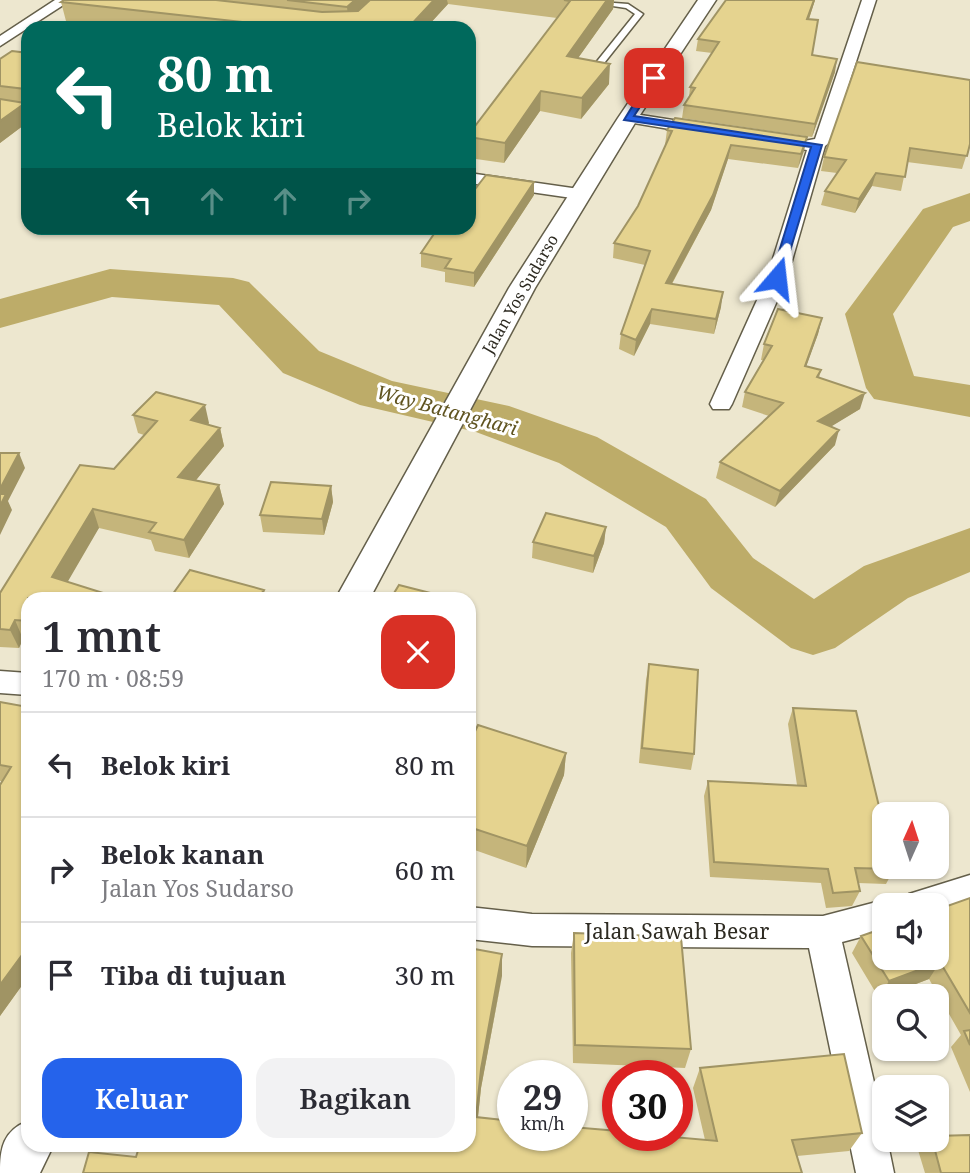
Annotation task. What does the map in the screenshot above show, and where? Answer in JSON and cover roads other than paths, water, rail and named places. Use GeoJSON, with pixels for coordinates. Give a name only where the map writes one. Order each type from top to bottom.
{"type":"FeatureCollection","features":[{"type":"Feature","properties":{"kind":"street"},"geometry":{"type":"LineString","coordinates":[[32,21],[64,0]]}},
{"type":"Feature","properties":{"kind":"street","name":"Jalan Yos Sudarso"},"geometry":{"type":"LineString","coordinates":[[356,592],[489,349],[579,194],[707,0]]}},
{"type":"Feature","properties":{"kind":"street"},"geometry":{"type":"LineString","coordinates":[[750,137],[817,145],[822,142],[869,0]]}},
{"type":"Feature","properties":{"kind":"street"},"geometry":{"type":"LineString","coordinates":[[0,42],[21,28]]}},
{"type":"Feature","properties":{"kind":"street"},"geometry":{"type":"LineString","coordinates":[[628,118],[723,133]]}},
{"type":"Feature","properties":{"kind":"street"},"geometry":{"type":"LineString","coordinates":[[721,404],[777,278],[817,145]]}},
{"type":"Feature","properties":{"kind":"street"},"geometry":{"type":"LineString","coordinates":[[476,179],[579,194]]}},
{"type":"Feature","properties":{"kind":"street"},"geometry":{"type":"LineString","coordinates":[[0,682],[21,684]]}},
{"type":"Feature","properties":{"kind":"street"},"geometry":{"type":"LineString","coordinates":[[949,896],[970,890]]}},
{"type":"Feature","properties":{"kind":"street","name":"Jalan Sawah Besar"},"geometry":{"type":"LineString","coordinates":[[476,924],[532,930],[823,932],[872,918]]}},
{"type":"Feature","properties":{"kind":"street"},"geometry":{"type":"LineString","coordinates":[[823,932],[876,1173]]}},
{"type":"Feature","properties":{"kind":"street"},"geometry":{"type":"LineString","coordinates":[[12,1173],[25,1152]]}},
{"type":"Feature","properties":{"kind":"lane"},"geometry":{"type":"LineString","coordinates":[[577,0],[628,6],[639,14],[594,71]]}},
{"type":"Feature","properties":{"kind":"waterway","name":"Way Batanghari"},"geometry":{"type":"LineString","coordinates":[[970,206],[938,218],[869,314],[892,388],[970,401]]}},
{"type":"Feature","properties":{"kind":"waterway","name":"Way Batanghari"},"geometry":{"type":"LineString","coordinates":[[0,314],[110,283],[233,292],[301,362],[378,394],[490,418],[578,450],[686,513],[732,573],[813,631],[886,582],[970,549]]}}]}
